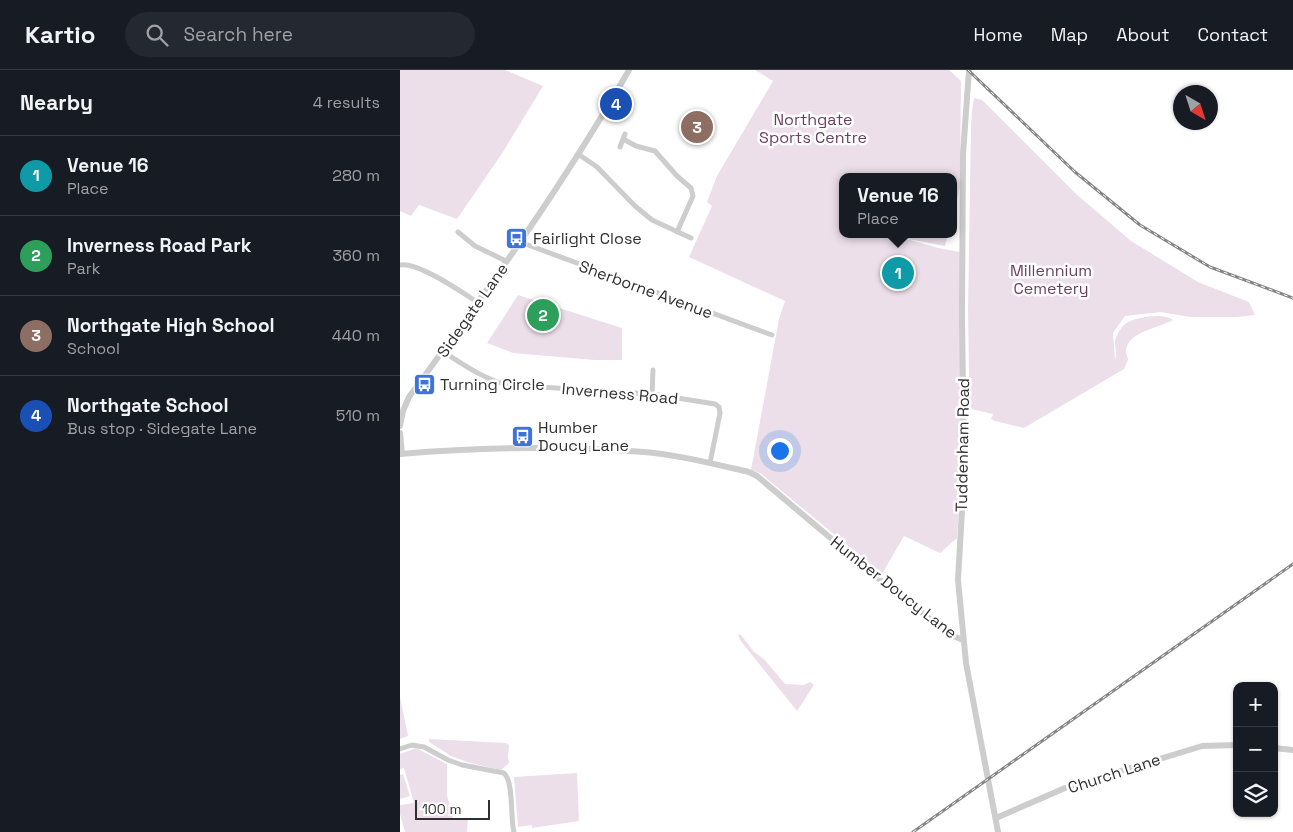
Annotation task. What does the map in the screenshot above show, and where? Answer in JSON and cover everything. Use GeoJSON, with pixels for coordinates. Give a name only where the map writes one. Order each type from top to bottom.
{"type":"FeatureCollection","features":[{"type":"Feature","properties":{"kind":"street","name":"Sidegate Lane"},"geometry":{"type":"LineString","coordinates":[[400,426],[403,411],[409,397],[520,242],[578,154],[629,70]]}},
{"type":"Feature","properties":{"kind":"street","name":"Tuddenham Road"},"geometry":{"type":"LineString","coordinates":[[969,70],[963,154],[964,476],[958,562],[959,591],[963,640],[998,832]]}},
{"type":"Feature","properties":{"kind":"street"},"geometry":{"type":"LineString","coordinates":[[620,147],[624,136],[636,146],[655,151],[677,176],[692,188],[693,196],[677,232]]}},
{"type":"Feature","properties":{"kind":"street"},"geometry":{"type":"LineString","coordinates":[[578,154],[597,167],[647,216],[691,238]]}},
{"type":"Feature","properties":{"kind":"street"},"geometry":{"type":"LineString","coordinates":[[458,232],[475,246],[506,261]]}},
{"type":"Feature","properties":{"kind":"street","name":"Sherborne Avenue"},"geometry":{"type":"LineString","coordinates":[[520,242],[772,335]]}},
{"type":"Feature","properties":{"kind":"street"},"geometry":{"type":"LineString","coordinates":[[400,265],[408,264],[449,284],[477,302]]}},
{"type":"Feature","properties":{"kind":"street","name":"Inverness Road"},"geometry":{"type":"LineString","coordinates":[[442,351],[474,372],[490,380],[507,385],[652,394],[717,405],[720,413],[710,463]]}},
{"type":"Feature","properties":{"kind":"street"},"geometry":{"type":"LineString","coordinates":[[652,394],[653,370]]}},
{"type":"Feature","properties":{"kind":"street"},"geometry":{"type":"LineString","coordinates":[[400,433],[401,454]]}},
{"type":"Feature","properties":{"kind":"street","name":"Humber Doucy Lane"},"geometry":{"type":"LineString","coordinates":[[401,454],[478,449],[548,448],[645,452],[749,472],[757,476],[885,584],[951,635],[963,640]]}},
{"type":"Feature","properties":{"kind":"street"},"geometry":{"type":"LineString","coordinates":[[400,749],[412,745],[424,746],[448,760],[462,765],[504,773],[509,780],[514,832]]}},
{"type":"Feature","properties":{"kind":"street","name":"Church Lane"},"geometry":{"type":"LineString","coordinates":[[996,818],[1065,788],[1202,746],[1233,745]]}},
{"type":"Feature","properties":{"kind":"street"},"geometry":{"type":"LineString","coordinates":[[1278,748],[1293,750]]}},
{"type":"Feature","properties":{"kind":"green space"},"geometry":{"type":"Polygon","coordinates":[[[400,70],[505,70],[543,86],[503,152],[457,219],[419,205],[411,216],[400,211],[400,70]]]}},
{"type":"Feature","properties":{"kind":"green space","name":"Northgate Sports Centre"},"geometry":{"type":"Polygon","coordinates":[[[755,70],[949,70],[961,81],[960,187],[957,199],[957,173],[839,173],[839,238],[903,238],[960,252],[961,479],[957,538],[940,553],[904,536],[882,574],[760,473],[751,470],[779,319],[785,301],[689,257],[712,206],[707,202],[717,176],[773,81],[755,70]]]}},
{"type":"Feature","properties":{"kind":"green space","name":"Millennium Cemetery"},"geometry":{"type":"Polygon","coordinates":[[[974,98],[982,100],[1075,193],[1131,241],[1198,282],[1249,302],[1255,315],[1190,317],[1161,312],[1125,316],[1113,333],[1115,360],[1116,337],[1121,328],[1129,321],[1149,316],[1163,316],[1173,320],[1137,335],[1131,340],[1127,345],[1128,360],[1124,369],[1024,428],[995,421],[991,419],[993,414],[967,408],[969,377],[968,310],[971,127],[974,98]]]}},
{"type":"Feature","properties":{"kind":"green space"},"geometry":{"type":"Polygon","coordinates":[[[903,238],[947,238],[945,246],[903,238]]]}},
{"type":"Feature","properties":{"kind":"green space"},"geometry":{"type":"Polygon","coordinates":[[[518,295],[622,328],[622,360],[595,360],[513,353],[487,343],[518,295]]]}},
{"type":"Feature","properties":{"kind":"green space"},"geometry":{"type":"Polygon","coordinates":[[[738,634],[741,635],[754,652],[764,659],[785,684],[804,685],[810,682],[814,685],[797,711],[740,640],[738,634]]]}},
{"type":"Feature","properties":{"kind":"green space"},"geometry":{"type":"Polygon","coordinates":[[[400,697],[408,736],[400,739],[400,697]]]}},
{"type":"Feature","properties":{"kind":"green space"},"geometry":{"type":"Polygon","coordinates":[[[429,739],[506,743],[509,745],[509,763],[501,770],[470,763],[451,756],[429,742],[429,739]]]}},
{"type":"Feature","properties":{"kind":"green space"},"geometry":{"type":"Polygon","coordinates":[[[416,748],[447,764],[447,795],[453,818],[468,818],[467,832],[405,832],[400,814],[400,805],[414,803],[404,768],[400,769],[400,754],[416,748]]]}},
{"type":"Feature","properties":{"kind":"green space"},"geometry":{"type":"Polygon","coordinates":[[[577,773],[579,821],[532,828],[532,825],[518,827],[514,777],[577,773]]]}},
{"type":"Feature","properties":{"kind":"green space"},"geometry":{"type":"Polygon","coordinates":[[[403,774],[410,796],[400,799],[400,775],[403,774]]]}},
{"type":"Feature","properties":{"kind":"railway"},"geometry":{"type":"LineString","coordinates":[[968,70],[1075,172],[1140,225],[1210,267],[1293,298]]}},
{"type":"Feature","properties":{"kind":"railway"},"geometry":{"type":"LineString","coordinates":[[913,832],[1293,564]]}},
{"type":"Feature","properties":{"kind":"place","name":"Northgate School"},"geometry":{"type":"Point","coordinates":[616,104]}},
{"type":"Feature","properties":{"kind":"place","name":"Northgate High School"},"geometry":{"type":"Point","coordinates":[697,127]}},
{"type":"Feature","properties":{"kind":"place","name":"Fairlight Close"},"geometry":{"type":"Point","coordinates":[517,238]}},
{"type":"Feature","properties":{"kind":"place","name":"Venue 16"},"geometry":{"type":"Point","coordinates":[898,273]}},
{"type":"Feature","properties":{"kind":"place","name":"Inverness Road Park"},"geometry":{"type":"Point","coordinates":[543,315]}},
{"type":"Feature","properties":{"kind":"place","name":"Turning Circle"},"geometry":{"type":"Point","coordinates":[424,384]}},
{"type":"Feature","properties":{"kind":"place","name":"Humber Doucy Lane"},"geometry":{"type":"Point","coordinates":[522,436]}}]}
